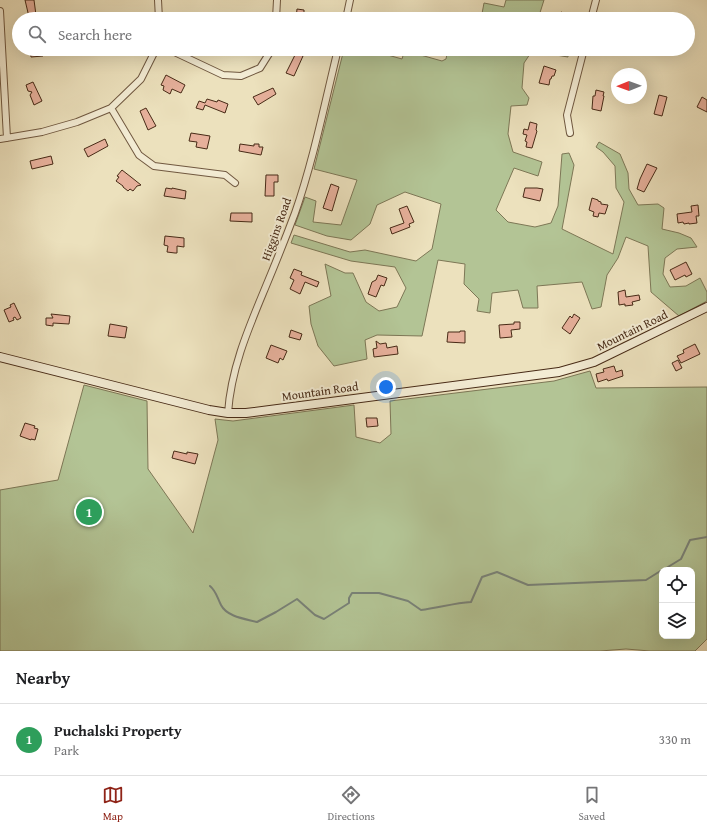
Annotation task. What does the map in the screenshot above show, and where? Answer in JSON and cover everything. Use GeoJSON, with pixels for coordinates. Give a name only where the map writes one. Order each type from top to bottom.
{"type":"FeatureCollection","features":[{"type":"Feature","properties":{"kind":"main road","name":"Mountain Road"},"geometry":{"type":"LineString","coordinates":[[0,357],[197,408],[228,413],[264,411],[559,372],[594,362],[707,307]]}},
{"type":"Feature","properties":{"kind":"street"},"geometry":{"type":"LineString","coordinates":[[158,0],[159,12]]}},
{"type":"Feature","properties":{"kind":"street"},"geometry":{"type":"LineString","coordinates":[[276,0],[276,12]]}},
{"type":"Feature","properties":{"kind":"street"},"geometry":{"type":"LineString","coordinates":[[347,12],[350,0]]}},
{"type":"Feature","properties":{"kind":"street"},"geometry":{"type":"LineString","coordinates":[[593,12],[596,0]]}},
{"type":"Feature","properties":{"kind":"street"},"geometry":{"type":"LineString","coordinates":[[0,12],[3,138],[42,132],[70,124],[111,108],[141,79],[152,56]]}},
{"type":"Feature","properties":{"kind":"street"},"geometry":{"type":"LineString","coordinates":[[183,56],[223,75],[241,76],[260,68],[268,56]]}},
{"type":"Feature","properties":{"kind":"street","name":"Higgins Road"},"geometry":{"type":"LineString","coordinates":[[228,413],[232,387],[242,348],[295,211],[310,162],[336,56]]}},
{"type":"Feature","properties":{"kind":"street"},"geometry":{"type":"LineString","coordinates":[[570,134],[567,115],[582,56]]}},
{"type":"Feature","properties":{"kind":"street"},"geometry":{"type":"LineString","coordinates":[[111,108],[139,155],[154,166],[225,175],[235,183]]}},
{"type":"Feature","properties":{"kind":"green space"},"geometry":{"type":"Polygon","coordinates":[[[506,0],[544,0],[540,12],[482,12],[484,3],[504,7],[506,0]]]}},
{"type":"Feature","properties":{"kind":"green space"},"geometry":{"type":"Polygon","coordinates":[[[342,56],[391,56],[402,59],[403,56],[424,56],[442,61],[446,59],[447,56],[529,56],[524,63],[522,88],[529,98],[527,105],[511,106],[508,134],[513,152],[542,162],[538,176],[514,168],[496,210],[508,222],[535,227],[551,223],[558,206],[562,154],[569,153],[574,165],[562,229],[613,254],[624,202],[616,188],[615,166],[603,152],[596,147],[599,142],[620,154],[628,173],[629,189],[638,205],[658,204],[664,208],[662,229],[679,233],[691,238],[697,247],[677,249],[665,258],[663,274],[670,287],[686,286],[700,278],[707,292],[707,301],[679,316],[651,292],[648,246],[626,237],[618,258],[607,275],[601,307],[592,309],[582,282],[537,286],[538,308],[523,308],[518,290],[492,293],[490,313],[477,311],[479,299],[464,284],[465,264],[438,260],[422,336],[377,335],[365,340],[367,359],[334,366],[318,346],[311,324],[309,306],[331,296],[325,264],[345,273],[353,273],[366,302],[379,311],[397,307],[406,288],[395,267],[351,261],[291,243],[294,235],[350,252],[365,250],[416,261],[432,249],[441,204],[405,192],[377,205],[370,224],[351,240],[327,236],[295,225],[305,197],[316,201],[313,222],[341,225],[357,180],[314,169],[342,56]]]}},
{"type":"Feature","properties":{"kind":"green space"},"geometry":{"type":"Polygon","coordinates":[[[590,371],[596,388],[707,387],[707,639],[695,651],[650,651],[626,649],[600,651],[0,651],[0,490],[58,480],[84,385],[147,401],[148,469],[193,533],[218,440],[215,419],[233,421],[354,405],[356,437],[380,443],[391,434],[390,401],[554,381],[590,371]]]}},
{"type":"Feature","properties":{"kind":"building"},"geometry":{"type":"Polygon","coordinates":[[[25,0],[34,0],[36,12],[28,12],[25,0]]]}},
{"type":"Feature","properties":{"kind":"building"},"geometry":{"type":"Polygon","coordinates":[[[297,9],[304,10],[304,12],[297,12],[297,9]]]}},
{"type":"Feature","properties":{"kind":"building"},"geometry":{"type":"Polygon","coordinates":[[[294,56],[303,56],[294,76],[286,73],[294,56]]]}},
{"type":"Feature","properties":{"kind":"building"},"geometry":{"type":"Polygon","coordinates":[[[544,66],[556,70],[554,76],[550,79],[549,85],[539,83],[544,66]]]}},
{"type":"Feature","properties":{"kind":"building"},"geometry":{"type":"Polygon","coordinates":[[[166,75],[185,85],[181,93],[172,89],[170,94],[163,90],[164,86],[161,85],[166,75]]]}},
{"type":"Feature","properties":{"kind":"building"},"geometry":{"type":"Polygon","coordinates":[[[33,82],[42,101],[34,105],[30,95],[32,92],[28,91],[26,85],[33,82]]]}},
{"type":"Feature","properties":{"kind":"building"},"geometry":{"type":"Polygon","coordinates":[[[273,88],[276,94],[258,105],[253,97],[273,88]]]}},
{"type":"Feature","properties":{"kind":"building"},"geometry":{"type":"Polygon","coordinates":[[[596,90],[604,92],[601,111],[592,109],[593,96],[595,96],[596,90]]]}},
{"type":"Feature","properties":{"kind":"building"},"geometry":{"type":"Polygon","coordinates":[[[659,95],[667,97],[662,116],[654,114],[659,95]]]}},
{"type":"Feature","properties":{"kind":"building"},"geometry":{"type":"Polygon","coordinates":[[[702,97],[707,100],[707,112],[697,107],[702,97]]]}},
{"type":"Feature","properties":{"kind":"building"},"geometry":{"type":"Polygon","coordinates":[[[207,99],[217,102],[218,100],[228,104],[225,113],[205,105],[203,110],[196,108],[199,101],[205,103],[207,99]]]}},
{"type":"Feature","properties":{"kind":"building"},"geometry":{"type":"Polygon","coordinates":[[[146,108],[156,126],[148,130],[140,111],[146,108]]]}},
{"type":"Feature","properties":{"kind":"building"},"geometry":{"type":"Polygon","coordinates":[[[530,122],[537,124],[537,131],[532,148],[526,147],[527,142],[525,141],[527,135],[523,134],[524,129],[528,130],[530,122]]]}},
{"type":"Feature","properties":{"kind":"building"},"geometry":{"type":"Polygon","coordinates":[[[191,133],[210,136],[207,149],[196,147],[197,142],[189,141],[191,133]]]}},
{"type":"Feature","properties":{"kind":"building"},"geometry":{"type":"Polygon","coordinates":[[[105,139],[108,146],[88,157],[84,149],[105,139]]]}},
{"type":"Feature","properties":{"kind":"building"},"geometry":{"type":"Polygon","coordinates":[[[240,144],[254,146],[254,144],[259,144],[259,147],[263,147],[261,155],[239,151],[240,144]]]}},
{"type":"Feature","properties":{"kind":"building"},"geometry":{"type":"Polygon","coordinates":[[[51,156],[53,164],[32,169],[30,161],[51,156]]]}},
{"type":"Feature","properties":{"kind":"building"},"geometry":{"type":"Polygon","coordinates":[[[647,164],[657,168],[644,192],[637,189],[647,164]]]}},
{"type":"Feature","properties":{"kind":"building"},"geometry":{"type":"Polygon","coordinates":[[[122,170],[141,185],[137,186],[133,191],[130,189],[128,191],[116,181],[119,177],[117,176],[122,170]]]}},
{"type":"Feature","properties":{"kind":"building"},"geometry":{"type":"Polygon","coordinates":[[[266,175],[278,175],[278,182],[274,182],[274,196],[265,196],[266,175]]]}},
{"type":"Feature","properties":{"kind":"building"},"geometry":{"type":"Polygon","coordinates":[[[331,184],[339,187],[332,211],[323,208],[331,184]]]}},
{"type":"Feature","properties":{"kind":"building"},"geometry":{"type":"Polygon","coordinates":[[[166,188],[186,191],[185,199],[164,196],[166,188]]]}},
{"type":"Feature","properties":{"kind":"building"},"geometry":{"type":"Polygon","coordinates":[[[525,188],[543,189],[540,201],[523,197],[525,188]]]}},
{"type":"Feature","properties":{"kind":"building"},"geometry":{"type":"Polygon","coordinates":[[[592,198],[601,202],[601,204],[608,205],[605,214],[599,213],[598,217],[593,216],[594,212],[589,210],[592,198]]]}},
{"type":"Feature","properties":{"kind":"building"},"geometry":{"type":"Polygon","coordinates":[[[698,205],[699,216],[696,216],[697,223],[678,223],[677,214],[692,212],[691,206],[698,205]]]}},
{"type":"Feature","properties":{"kind":"building"},"geometry":{"type":"Polygon","coordinates":[[[407,206],[414,222],[409,224],[410,227],[392,234],[390,228],[404,223],[399,209],[407,206]]]}},
{"type":"Feature","properties":{"kind":"building"},"geometry":{"type":"Polygon","coordinates":[[[231,213],[252,213],[252,222],[230,221],[231,213]]]}},
{"type":"Feature","properties":{"kind":"building"},"geometry":{"type":"Polygon","coordinates":[[[165,236],[184,238],[184,247],[177,246],[177,253],[167,252],[168,246],[164,245],[165,236]]]}},
{"type":"Feature","properties":{"kind":"building"},"geometry":{"type":"Polygon","coordinates":[[[686,262],[692,274],[686,277],[685,275],[675,280],[670,270],[686,262]]]}},
{"type":"Feature","properties":{"kind":"building"},"geometry":{"type":"Polygon","coordinates":[[[294,269],[302,272],[301,275],[319,282],[317,287],[305,282],[300,294],[290,289],[294,280],[290,278],[294,269]]]}},
{"type":"Feature","properties":{"kind":"building"},"geometry":{"type":"Polygon","coordinates":[[[378,275],[387,278],[384,286],[381,285],[376,297],[368,294],[372,282],[376,280],[378,275]]]}},
{"type":"Feature","properties":{"kind":"building"},"geometry":{"type":"Polygon","coordinates":[[[625,290],[626,297],[639,295],[640,300],[632,302],[633,305],[619,305],[618,292],[625,290]]]}},
{"type":"Feature","properties":{"kind":"building"},"geometry":{"type":"Polygon","coordinates":[[[14,303],[21,318],[17,320],[15,317],[13,318],[14,320],[9,322],[4,310],[11,307],[10,305],[14,303]]]}},
{"type":"Feature","properties":{"kind":"building"},"geometry":{"type":"Polygon","coordinates":[[[51,314],[70,316],[69,324],[53,323],[53,326],[46,325],[46,318],[53,318],[51,314]]]}},
{"type":"Feature","properties":{"kind":"building"},"geometry":{"type":"Polygon","coordinates":[[[574,314],[580,318],[570,334],[562,328],[570,316],[572,318],[574,314]]]}},
{"type":"Feature","properties":{"kind":"building"},"geometry":{"type":"Polygon","coordinates":[[[514,322],[520,322],[520,329],[511,330],[512,337],[500,338],[499,325],[514,324],[514,322]]]}},
{"type":"Feature","properties":{"kind":"building"},"geometry":{"type":"Polygon","coordinates":[[[110,324],[127,327],[125,338],[108,336],[110,324]]]}},
{"type":"Feature","properties":{"kind":"building"},"geometry":{"type":"Polygon","coordinates":[[[291,330],[302,334],[300,340],[289,337],[291,330]]]}},
{"type":"Feature","properties":{"kind":"building"},"geometry":{"type":"Polygon","coordinates":[[[465,331],[465,343],[447,342],[448,332],[465,331]]]}},
{"type":"Feature","properties":{"kind":"building"},"geometry":{"type":"Polygon","coordinates":[[[376,341],[380,344],[386,343],[387,348],[397,346],[398,354],[374,357],[373,349],[377,348],[376,341]]]}},
{"type":"Feature","properties":{"kind":"building"},"geometry":{"type":"Polygon","coordinates":[[[695,344],[700,354],[681,363],[677,356],[684,353],[683,350],[695,344]]]}},
{"type":"Feature","properties":{"kind":"building"},"geometry":{"type":"Polygon","coordinates":[[[271,345],[287,351],[283,360],[280,358],[278,363],[266,358],[271,345]]]}},
{"type":"Feature","properties":{"kind":"building"},"geometry":{"type":"Polygon","coordinates":[[[678,360],[682,368],[676,371],[672,363],[678,360]]]}},
{"type":"Feature","properties":{"kind":"building"},"geometry":{"type":"Polygon","coordinates":[[[614,366],[616,372],[622,370],[623,376],[608,381],[607,379],[598,382],[596,374],[604,372],[603,369],[614,366]]]}},
{"type":"Feature","properties":{"kind":"building"},"geometry":{"type":"Polygon","coordinates":[[[366,418],[377,418],[378,426],[367,427],[366,418]]]}},
{"type":"Feature","properties":{"kind":"building"},"geometry":{"type":"Polygon","coordinates":[[[25,423],[35,426],[34,428],[38,429],[35,440],[20,436],[25,423]]]}},
{"type":"Feature","properties":{"kind":"building"},"geometry":{"type":"Polygon","coordinates":[[[174,451],[187,454],[187,452],[198,454],[195,464],[172,458],[174,451]]]}},
{"type":"Feature","properties":{"kind":"waterway"},"geometry":{"type":"LineString","coordinates":[[668,567],[681,559],[690,540],[707,537]]}},
{"type":"Feature","properties":{"kind":"waterway"},"geometry":{"type":"LineString","coordinates":[[210,586],[224,609],[237,617],[257,622],[297,599],[315,615],[324,619],[349,603],[349,598],[352,593],[379,593],[408,601],[421,610],[471,602],[482,577],[497,572],[528,585],[646,580],[659,572]]}},
{"type":"Feature","properties":{"kind":"place","name":"Puchalski Property"},"geometry":{"type":"Point","coordinates":[89,512]}}]}
